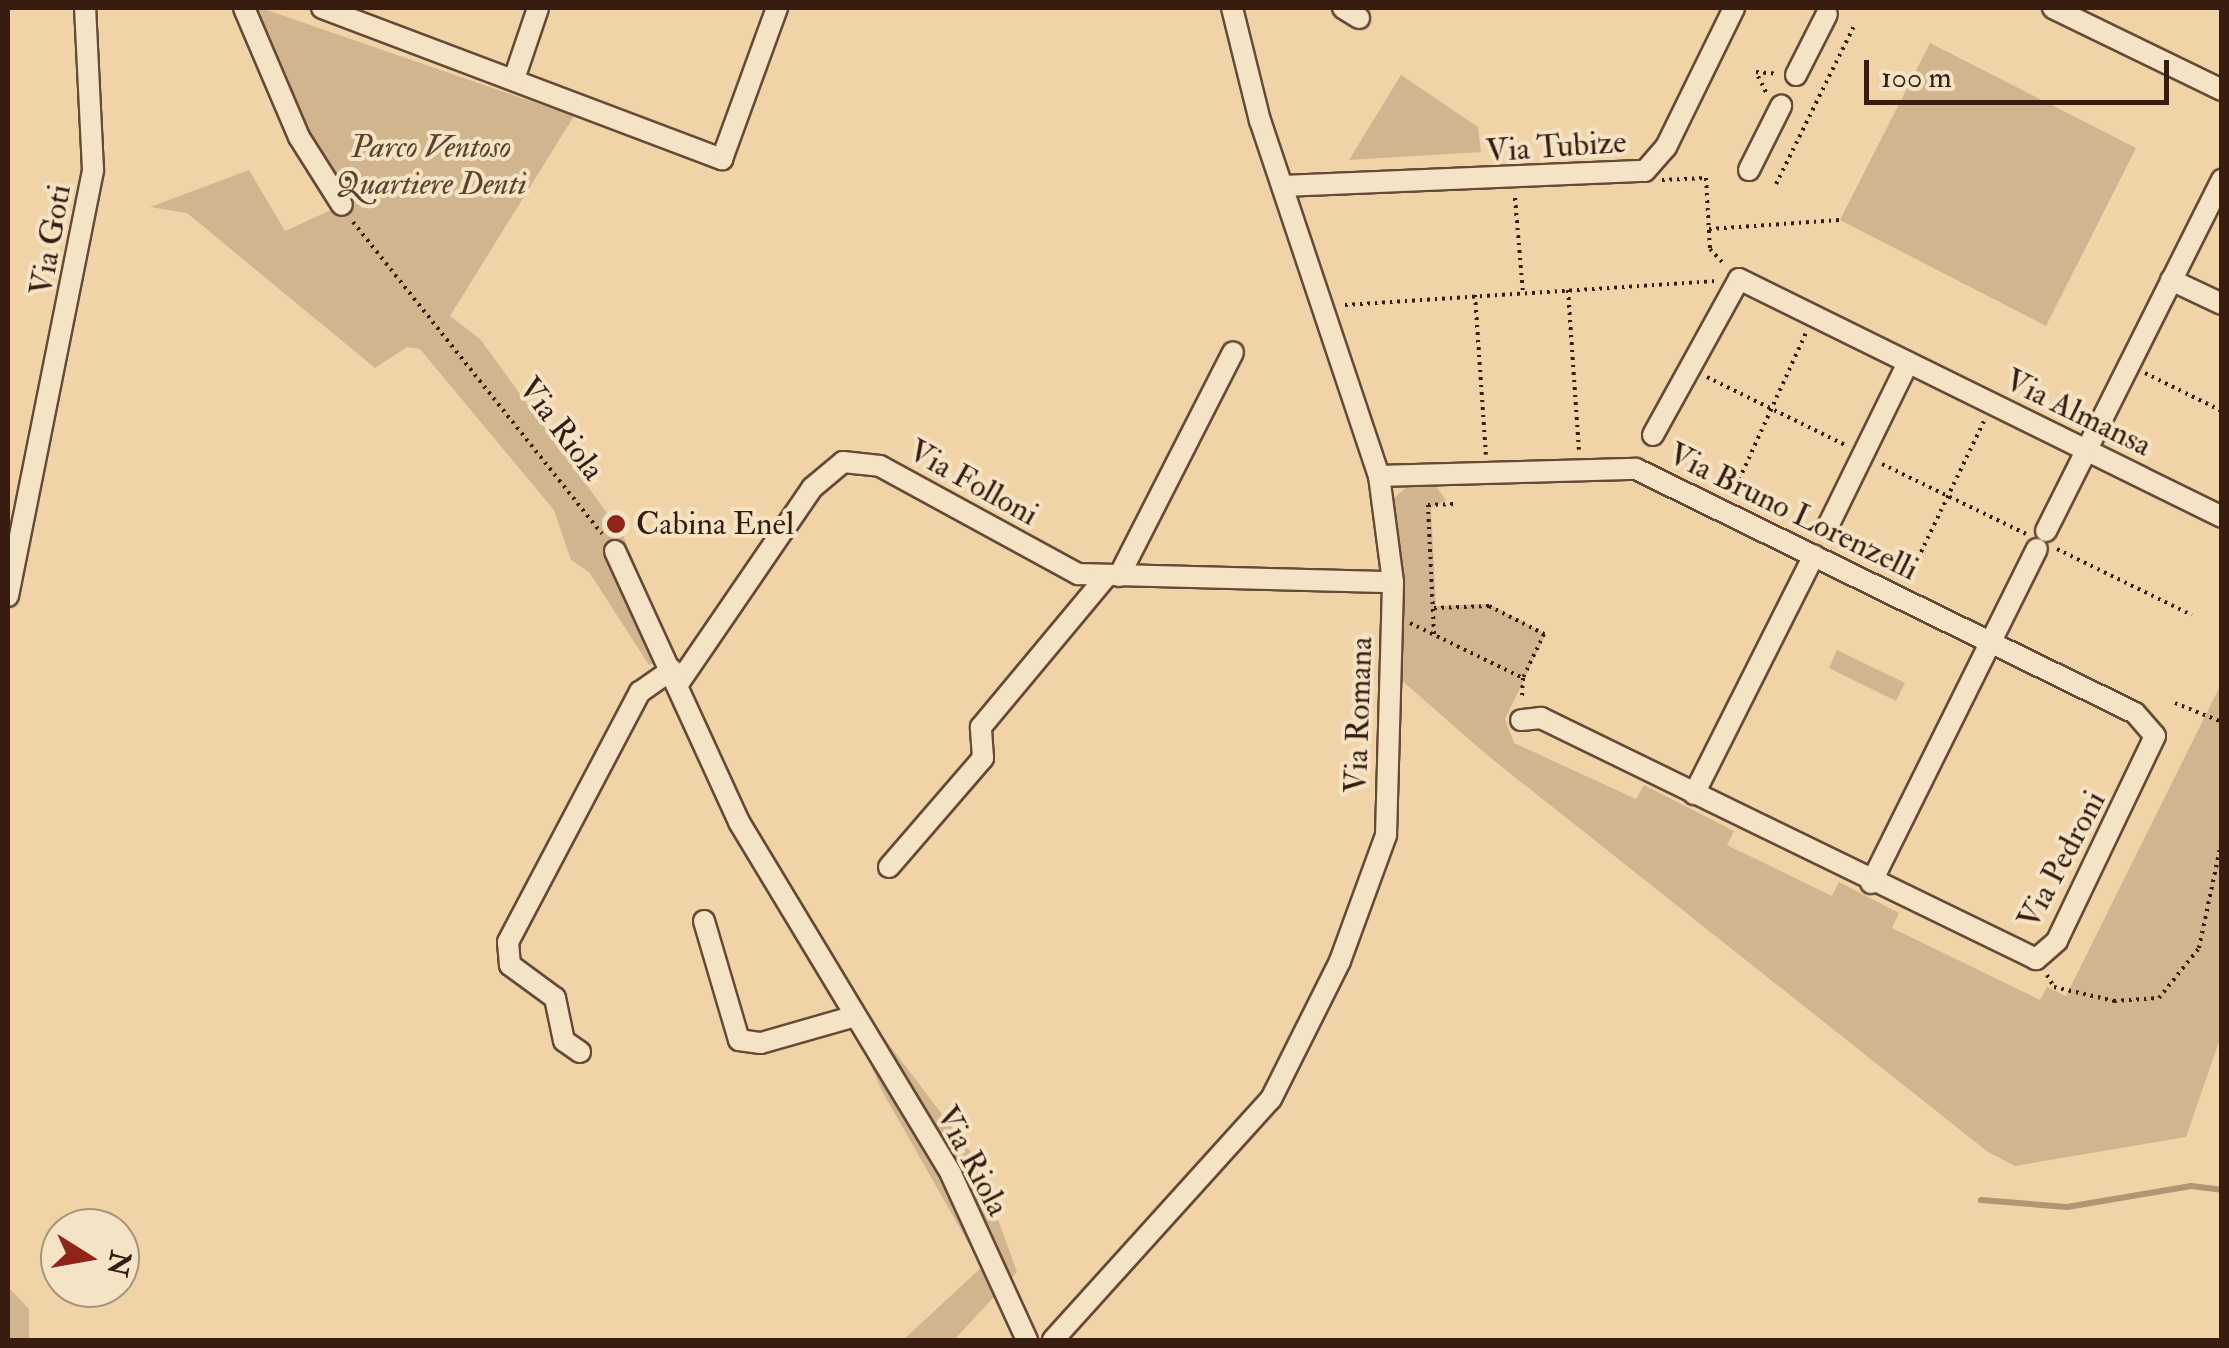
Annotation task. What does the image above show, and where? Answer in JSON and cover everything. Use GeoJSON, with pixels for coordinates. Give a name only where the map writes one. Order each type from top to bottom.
{"type":"FeatureCollection","features":[{"type":"Feature","properties":{"kind":"street","name":"Via Goti"},"geometry":{"type":"LineString","coordinates":[[8,596],[92,170],[86,8]]}},
{"type":"Feature","properties":{"kind":"street"},"geometry":{"type":"LineString","coordinates":[[244,8],[299,137],[342,205]]}},
{"type":"Feature","properties":{"kind":"street"},"geometry":{"type":"LineString","coordinates":[[322,8],[722,160],[777,8]]}},
{"type":"Feature","properties":{"kind":"street"},"geometry":{"type":"LineString","coordinates":[[514,78],[538,8]]}},
{"type":"Feature","properties":{"kind":"street","name":"Via Romana"},"geometry":{"type":"LineString","coordinates":[[1052,1340],[1271,1099],[1340,961],[1386,835],[1393,582],[1379,476],[1328,310],[1283,186],[1232,8]]}},
{"type":"Feature","properties":{"kind":"street","name":"Via Tubize"},"geometry":{"type":"LineString","coordinates":[[1283,186],[1514,182],[1645,171],[1666,147],[1734,8]]}},
{"type":"Feature","properties":{"kind":"street"},"geometry":{"type":"LineString","coordinates":[[2053,8],[2222,90]]}},
{"type":"Feature","properties":{"kind":"street"},"geometry":{"type":"LineString","coordinates":[[1796,75],[1827,14]]}},
{"type":"Feature","properties":{"kind":"street"},"geometry":{"type":"LineString","coordinates":[[1750,170],[1781,106]]}},
{"type":"Feature","properties":{"kind":"street"},"geometry":{"type":"LineString","coordinates":[[1871,883],[2222,180]]}},
{"type":"Feature","properties":{"kind":"street"},"geometry":{"type":"LineString","coordinates":[[1653,435],[1739,279]]}},
{"type":"Feature","properties":{"kind":"street","name":"Via Almansa"},"geometry":{"type":"LineString","coordinates":[[1739,279],[2222,518]]}},
{"type":"Feature","properties":{"kind":"street"},"geometry":{"type":"LineString","coordinates":[[2172,280],[2222,304]]}},
{"type":"Feature","properties":{"kind":"street"},"geometry":{"type":"LineString","coordinates":[[888,867],[983,758],[981,727],[1113,576],[1233,352]]}},
{"type":"Feature","properties":{"kind":"street"},"geometry":{"type":"LineString","coordinates":[[1828,526],[1908,362]]}},
{"type":"Feature","properties":{"kind":"street","name":"Via Folloni"},"geometry":{"type":"LineString","coordinates":[[580,1052],[564,1041],[556,998],[510,965],[508,942],[640,692],[675,677],[812,488],[843,462],[880,466],[1078,574],[1393,582]]}},
{"type":"Feature","properties":{"kind":"street","name":"Via Bruno Lorenzelli"},"geometry":{"type":"LineString","coordinates":[[1379,476],[1580,464],[1636,469],[1899,596],[2152,726]]}},
{"type":"Feature","properties":{"kind":"street","name":"Via Riola"},"geometry":{"type":"LineString","coordinates":[[615,551],[739,822],[852,1017],[951,1174],[1027,1340]]}},
{"type":"Feature","properties":{"kind":"street"},"geometry":{"type":"LineString","coordinates":[[1694,794],[1814,555]]}},
{"type":"Feature","properties":{"kind":"street","name":"Via Pedroni"},"geometry":{"type":"LineString","coordinates":[[1521,720],[1541,718],[1871,883],[2036,959],[2057,941],[2150,757],[2152,726]]}},
{"type":"Feature","properties":{"kind":"street"},"geometry":{"type":"LineString","coordinates":[[704,921],[739,1040],[760,1043],[852,1017]]}},
{"type":"Feature","properties":{"kind":"path"},"geometry":{"type":"LineString","coordinates":[[1776,184],[1854,26]]}},
{"type":"Feature","properties":{"kind":"path"},"geometry":{"type":"LineString","coordinates":[[1645,171],[1668,183],[1706,178],[1710,249],[1739,279]]}},
{"type":"Feature","properties":{"kind":"path"},"geometry":{"type":"LineString","coordinates":[[1514,182],[1523,292]]}},
{"type":"Feature","properties":{"kind":"path","name":"Via Riola"},"geometry":{"type":"LineString","coordinates":[[342,205],[615,551]]}},
{"type":"Feature","properties":{"kind":"path"},"geometry":{"type":"LineString","coordinates":[[1708,228],[1840,220]]}},
{"type":"Feature","properties":{"kind":"path"},"geometry":{"type":"LineString","coordinates":[[1328,310],[1523,292],[1739,279]]}},
{"type":"Feature","properties":{"kind":"path"},"geometry":{"type":"LineString","coordinates":[[1568,290],[1580,464]]}},
{"type":"Feature","properties":{"kind":"path"},"geometry":{"type":"LineString","coordinates":[[1475,296],[1486,470]]}},
{"type":"Feature","properties":{"kind":"path"},"geometry":{"type":"LineString","coordinates":[[1725,510],[1814,316]]}},
{"type":"Feature","properties":{"kind":"path"},"geometry":{"type":"LineString","coordinates":[[2129,365],[2222,411]]}},
{"type":"Feature","properties":{"kind":"path"},"geometry":{"type":"LineString","coordinates":[[1689,369],[2192,615]]}},
{"type":"Feature","properties":{"kind":"path"},"geometry":{"type":"LineString","coordinates":[[1899,596],[1992,404]]}},
{"type":"Feature","properties":{"kind":"path"},"geometry":{"type":"LineString","coordinates":[[1434,635],[1428,504],[1454,504]]}},
{"type":"Feature","properties":{"kind":"path"},"geometry":{"type":"LineString","coordinates":[[1434,608],[1488,606],[1544,634],[1522,678],[1521,720]]}},
{"type":"Feature","properties":{"kind":"path"},"geometry":{"type":"LineString","coordinates":[[1392,615],[1522,678]]}},
{"type":"Feature","properties":{"kind":"path"},"geometry":{"type":"LineString","coordinates":[[2175,703],[2222,722]]}},
{"type":"Feature","properties":{"kind":"path"},"geometry":{"type":"LineString","coordinates":[[2036,959],[2054,987],[2114,1001],[2160,998],[2199,948],[2222,839]]}},
{"type":"Feature","properties":{"kind":"green space","name":"Parco Ventoso Quartiere Denti"},"geometry":{"type":"Polygon","coordinates":[[[261,8],[574,116],[450,316],[480,339],[623,535],[673,657],[649,665],[589,572],[571,560],[554,510],[420,349],[407,347],[375,368],[187,213],[150,207],[249,170],[285,231],[342,205],[250,20],[261,8]]]}},
{"type":"Feature","properties":{"kind":"green space"},"geometry":{"type":"Polygon","coordinates":[[[1930,43],[2136,148],[2046,326],[1840,220],[1930,43]]]}},
{"type":"Feature","properties":{"kind":"green space"},"geometry":{"type":"Polygon","coordinates":[[[1401,75],[1478,127],[1481,152],[1349,160],[1401,75]]]}},
{"type":"Feature","properties":{"kind":"green space"},"geometry":{"type":"Polygon","coordinates":[[[1409,485],[1435,485],[1446,500],[1431,508],[1436,606],[1489,604],[1546,634],[1505,719],[1514,743],[1636,799],[1644,785],[1734,831],[1727,845],[1832,896],[1839,882],[1899,913],[1892,928],[2040,1000],[2047,987],[2066,996],[2221,684],[2221,1036],[2186,1137],[2015,1166],[1988,1152],[1487,755],[1399,678],[1394,498],[1409,485]]]}},
{"type":"Feature","properties":{"kind":"green space"},"geometry":{"type":"Polygon","coordinates":[[[1837,650],[1905,683],[1896,701],[1829,668],[1837,650]]]}},
{"type":"Feature","properties":{"kind":"green space"},"geometry":{"type":"Polygon","coordinates":[[[875,1026],[976,1159],[1017,1272],[954,1340],[903,1340],[982,1267],[882,1091],[869,1061],[875,1026]]]}},
{"type":"Feature","properties":{"kind":"green space"},"geometry":{"type":"Polygon","coordinates":[[[8,1287],[29,1309],[29,1340],[8,1340],[8,1287]]]}},
{"type":"Feature","properties":{"kind":"waterway"},"geometry":{"type":"LineString","coordinates":[[1981,1200],[2067,1207],[2191,1186],[2222,1190]]}},
{"type":"Feature","properties":{"kind":"place","name":"Cabina Enel"},"geometry":{"type":"Point","coordinates":[616,524]}}]}
